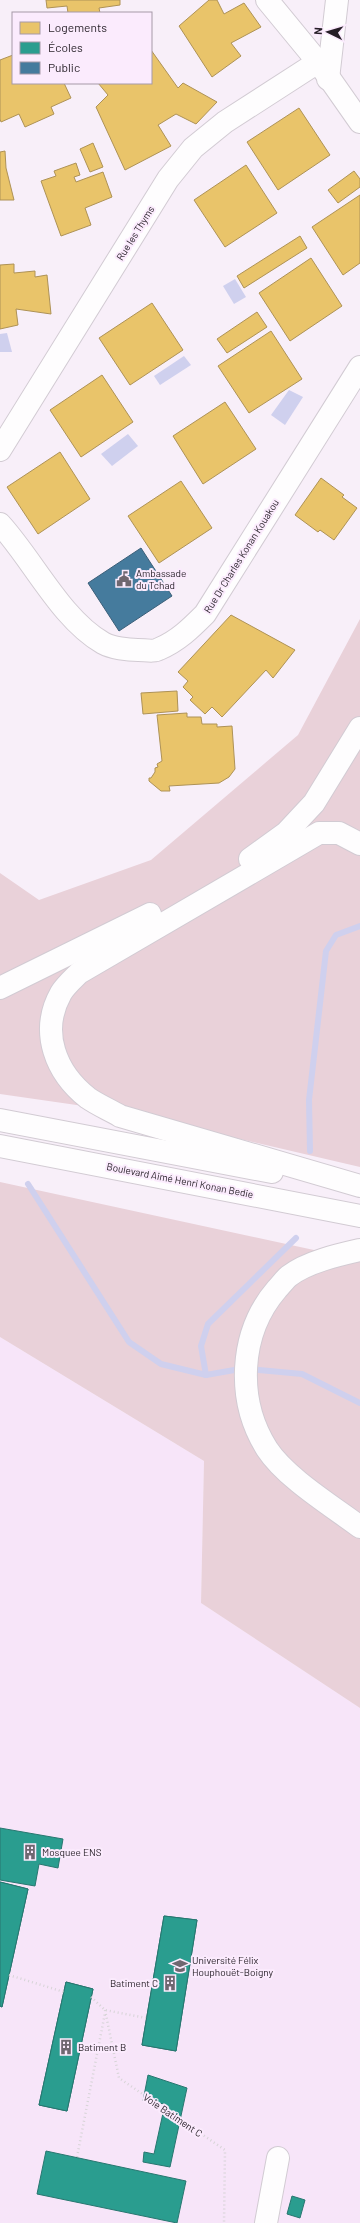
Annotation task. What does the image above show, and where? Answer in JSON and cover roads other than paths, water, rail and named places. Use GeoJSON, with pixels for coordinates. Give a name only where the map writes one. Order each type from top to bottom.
{"type":"FeatureCollection","features":[{"type":"Feature","properties":{"kind":"main road"},"geometry":{"type":"LineString","coordinates":[[267,0],[323,71],[360,122]]}},
{"type":"Feature","properties":{"kind":"main road"},"geometry":{"type":"LineString","coordinates":[[323,71],[337,0]]}},
{"type":"Feature","properties":{"kind":"main road","name":"Rue les Thyms"},"geometry":{"type":"LineString","coordinates":[[0,450],[168,180],[189,154],[225,122],[323,71]]}},
{"type":"Feature","properties":{"kind":"main road","name":"Rue Dr Charles Konan Kouakou"},"geometry":{"type":"LineString","coordinates":[[0,524],[19,545],[64,608],[82,628],[104,644],[130,650],[158,650],[183,636],[205,614],[360,367]]}},
{"type":"Feature","properties":{"kind":"main road"},"geometry":{"type":"LineString","coordinates":[[0,988],[131,925],[250,859],[286,833],[314,803],[360,728]]}},
{"type":"Feature","properties":{"kind":"main road"},"geometry":{"type":"LineString","coordinates":[[360,844],[339,833],[319,833],[79,972],[61,993],[54,1009],[51,1027],[52,1046],[58,1064],[75,1086],[89,1099],[120,1116],[360,1186]]}},
{"type":"Feature","properties":{"kind":"main road"},"geometry":{"type":"LineString","coordinates":[[0,1120],[360,1189]]}},
{"type":"Feature","properties":{"kind":"main road","name":"Boulevard Aimé Henri Konan Bedie"},"geometry":{"type":"LineString","coordinates":[[0,1146],[49,1154],[360,1216]]}},
{"type":"Feature","properties":{"kind":"main road"},"geometry":{"type":"LineString","coordinates":[[360,1250],[325,1258],[289,1276],[264,1304],[253,1328],[246,1368],[248,1408],[256,1429],[268,1451],[292,1476],[360,1527]]}},
{"type":"Feature","properties":{"kind":"main road"},"geometry":{"type":"LineString","coordinates":[[266,2223],[278,2158]]}},
{"type":"Feature","properties":{"kind":"water"},"geometry":{"type":"Polygon","coordinates":[[[235,279],[246,297],[234,304],[223,286],[235,279]]]}},
{"type":"Feature","properties":{"kind":"water"},"geometry":{"type":"Polygon","coordinates":[[[7,333],[12,352],[0,352],[0,334],[7,333]]]}},
{"type":"Feature","properties":{"kind":"water"},"geometry":{"type":"Polygon","coordinates":[[[184,356],[191,365],[160,385],[154,376],[184,356]]]}},
{"type":"Feature","properties":{"kind":"water"},"geometry":{"type":"Polygon","coordinates":[[[289,390],[303,397],[285,425],[271,415],[289,390]]]}},
{"type":"Feature","properties":{"kind":"water"},"geometry":{"type":"Polygon","coordinates":[[[128,434],[138,446],[112,466],[101,454],[128,434]]]}},
{"type":"Feature","properties":{"kind":"waterway"},"geometry":{"type":"LineString","coordinates":[[310,1151],[309,1100],[326,951],[336,935],[360,926]]}},
{"type":"Feature","properties":{"kind":"waterway"},"geometry":{"type":"LineString","coordinates":[[28,1184],[129,1342],[161,1364],[206,1375],[240,1369]]}},
{"type":"Feature","properties":{"kind":"waterway"},"geometry":{"type":"LineString","coordinates":[[206,1375],[201,1346],[208,1324],[296,1238]]}},
{"type":"Feature","properties":{"kind":"waterway"},"geometry":{"type":"LineString","coordinates":[[259,1370],[302,1374],[360,1403]]}},
{"type":"Feature","properties":{"kind":"place","name":"Ambassade du Tchad"},"geometry":{"type":"Point","coordinates":[124,579]}},
{"type":"Feature","properties":{"kind":"place","name":"Mosquee ENS"},"geometry":{"type":"Point","coordinates":[30,1852]}},
{"type":"Feature","properties":{"kind":"place","name":"Université Félix Houphouët-Boigny"},"geometry":{"type":"Point","coordinates":[180,1966]}},
{"type":"Feature","properties":{"kind":"place","name":"Batiment C"},"geometry":{"type":"Point","coordinates":[170,1983]}},
{"type":"Feature","properties":{"kind":"place","name":"Batiment B"},"geometry":{"type":"Point","coordinates":[66,2047]}}]}
